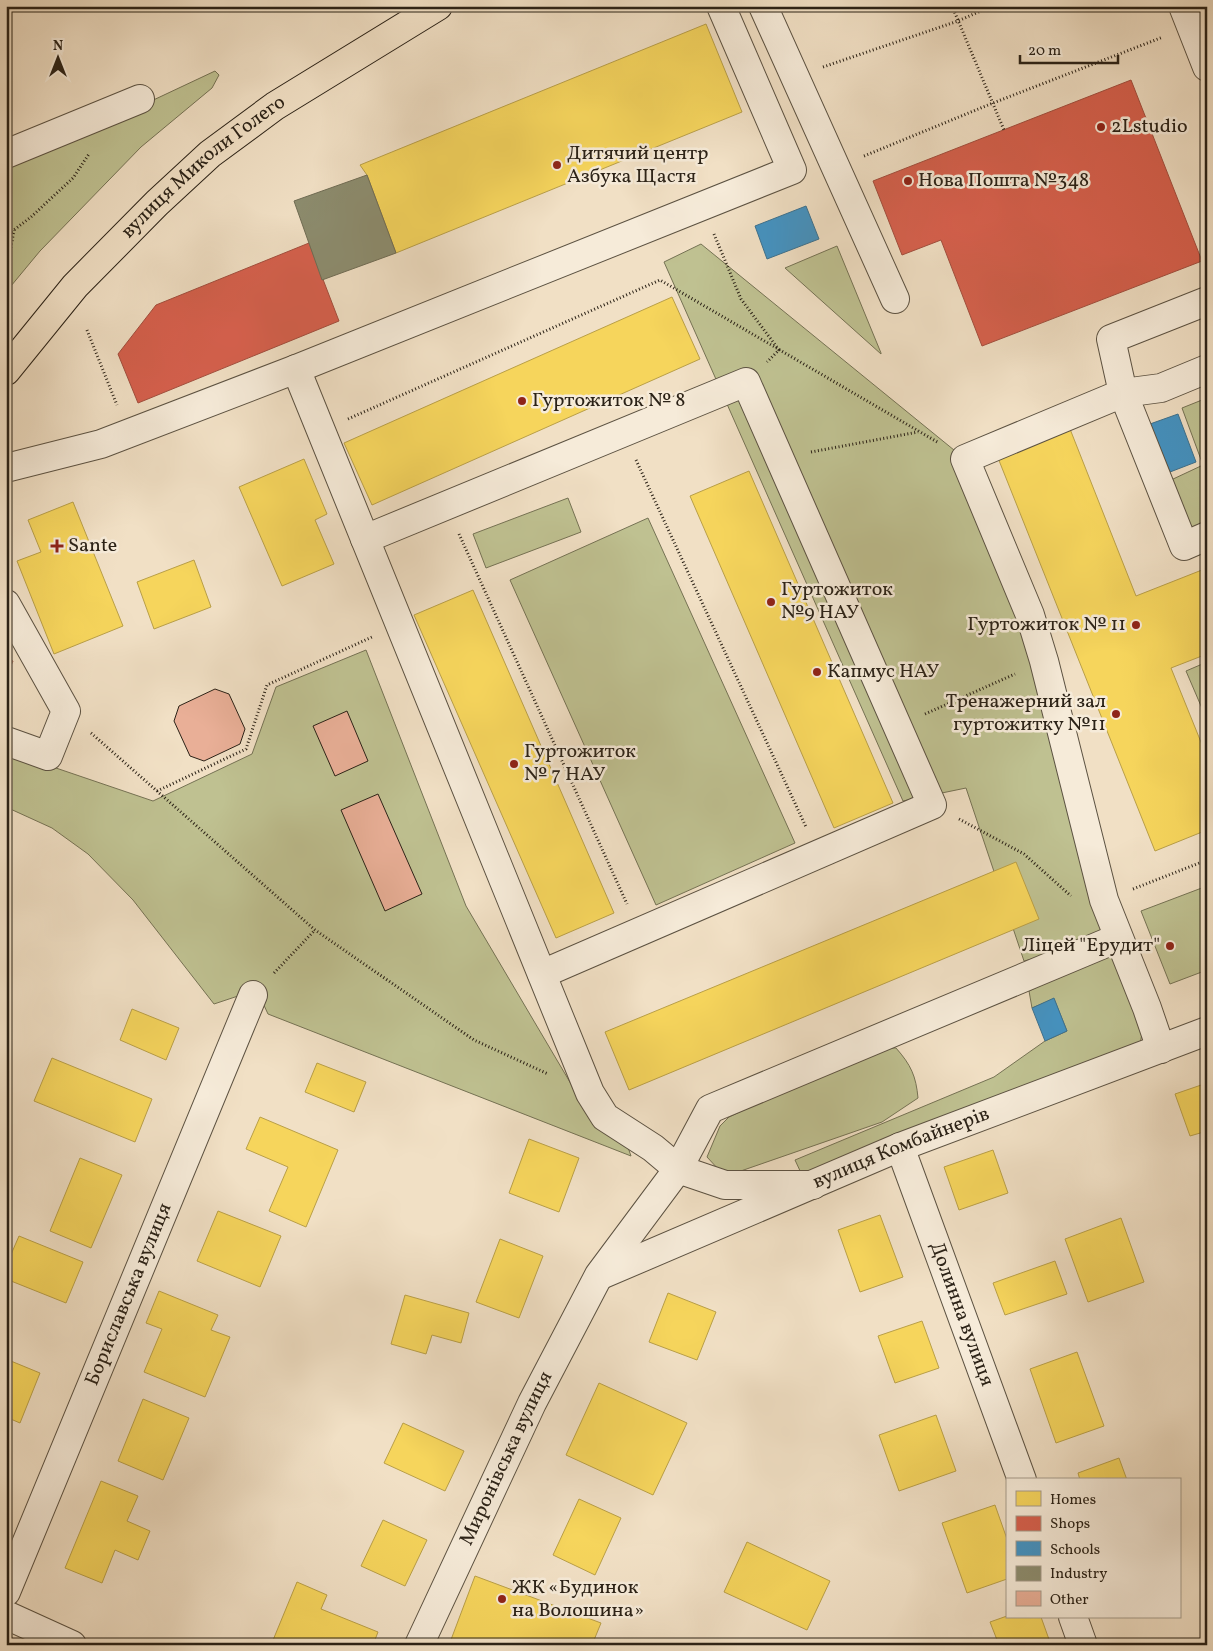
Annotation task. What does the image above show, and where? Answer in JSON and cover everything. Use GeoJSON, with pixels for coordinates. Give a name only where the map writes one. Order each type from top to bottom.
{"type":"FeatureCollection","features":[{"type":"Feature","properties":{"kind":"main road","name":"вулиця Миколи Голего"},"geometry":{"type":"LineString","coordinates":[[6,371],[75,286],[157,203],[210,154],[275,106],[438,6]]}},
{"type":"Feature","properties":{"kind":"street"},"geometry":{"type":"LineString","coordinates":[[6,468],[101,444],[128,434],[296,369],[792,170],[721,6]]}},
{"type":"Feature","properties":{"kind":"street"},"geometry":{"type":"LineString","coordinates":[[763,6],[895,300]]}},
{"type":"Feature","properties":{"kind":"street"},"geometry":{"type":"LineString","coordinates":[[1186,16],[1207,67]]}},
{"type":"Feature","properties":{"kind":"street"},"geometry":{"type":"LineString","coordinates":[[6,154],[129,104]]}},
{"type":"Feature","properties":{"kind":"street"},"geometry":{"type":"LineString","coordinates":[[1207,301],[1111,339],[1122,393],[1184,546],[1207,536]]}},
{"type":"Feature","properties":{"kind":"street"},"geometry":{"type":"LineString","coordinates":[[296,369],[590,1093],[605,1117],[653,1148],[678,1169],[725,1185],[813,1184]]}},
{"type":"Feature","properties":{"kind":"street"},"geometry":{"type":"LineString","coordinates":[[1161,1049],[1147,1008],[1104,900],[1044,661],[1030,615],[965,459],[1122,393],[1160,388],[1207,369]]}},
{"type":"Feature","properties":{"kind":"street"},"geometry":{"type":"LineString","coordinates":[[365,539],[746,382],[932,805],[542,974]]}},
{"type":"Feature","properties":{"kind":"street"},"geometry":{"type":"LineString","coordinates":[[6,604],[66,711],[48,756],[6,741]]}},
{"type":"Feature","properties":{"kind":"street","name":"Миронівська вулиця"},"geometry":{"type":"LineString","coordinates":[[419,1645],[532,1403],[599,1275],[678,1169],[710,1109],[1118,938]]}},
{"type":"Feature","properties":{"kind":"street","name":"Бориславська вулиця"},"geometry":{"type":"LineString","coordinates":[[6,1592],[253,995]]}},
{"type":"Feature","properties":{"kind":"street","name":"вулиця Комбайнерів"},"geometry":{"type":"LineString","coordinates":[[599,1275],[900,1147],[1207,1031]]}},
{"type":"Feature","properties":{"kind":"street","name":"Долинна вулиця"},"geometry":{"type":"LineString","coordinates":[[900,1147],[1021,1478]]}},
{"type":"Feature","properties":{"kind":"street"},"geometry":{"type":"LineString","coordinates":[[6,1615],[72,1645]]}},
{"type":"Feature","properties":{"kind":"street"},"geometry":{"type":"LineString","coordinates":[[1073,1618],[1083,1645]]}},
{"type":"Feature","properties":{"kind":"path"},"geometry":{"type":"LineString","coordinates":[[952,6],[1004,130]]}},
{"type":"Feature","properties":{"kind":"path"},"geometry":{"type":"LineString","coordinates":[[795,76],[958,21],[992,6]]}},
{"type":"Feature","properties":{"kind":"path"},"geometry":{"type":"LineString","coordinates":[[836,168],[993,102],[1186,16]]}},
{"type":"Feature","properties":{"kind":"path"},"geometry":{"type":"LineString","coordinates":[[6,236],[32,217],[73,178],[129,104]]}},
{"type":"Feature","properties":{"kind":"path"},"geometry":{"type":"LineString","coordinates":[[703,206],[741,299],[779,350]]}},
{"type":"Feature","properties":{"kind":"path"},"geometry":{"type":"LineString","coordinates":[[6,253],[11,247],[14,230]]}},
{"type":"Feature","properties":{"kind":"path"},"geometry":{"type":"LineString","coordinates":[[321,431],[660,280],[965,459]]}},
{"type":"Feature","properties":{"kind":"path"},"geometry":{"type":"LineString","coordinates":[[87,330],[128,434]]}},
{"type":"Feature","properties":{"kind":"path"},"geometry":{"type":"LineString","coordinates":[[779,458],[918,432]]}},
{"type":"Feature","properties":{"kind":"path"},"geometry":{"type":"LineString","coordinates":[[623,433],[819,854]]}},
{"type":"Feature","properties":{"kind":"path"},"geometry":{"type":"LineString","coordinates":[[446,506],[640,932]]}},
{"type":"Feature","properties":{"kind":"path"},"geometry":{"type":"LineString","coordinates":[[157,791],[246,749],[267,685],[400,624]]}},
{"type":"Feature","properties":{"kind":"path"},"geometry":{"type":"LineString","coordinates":[[897,727],[1044,661]]}},
{"type":"Feature","properties":{"kind":"path"},"geometry":{"type":"LineString","coordinates":[[66,711],[315,930],[474,1040],[590,1093]]}},
{"type":"Feature","properties":{"kind":"path"},"geometry":{"type":"LineString","coordinates":[[932,805],[1024,854],[1075,899]]}},
{"type":"Feature","properties":{"kind":"path"},"geometry":{"type":"LineString","coordinates":[[1190,867],[1207,860]]}},
{"type":"Feature","properties":{"kind":"path"},"geometry":{"type":"LineString","coordinates":[[253,995],[315,930]]}},
{"type":"Feature","properties":{"kind":"green space"},"geometry":{"type":"Polygon","coordinates":[[[215,71],[219,75],[212,88],[141,147],[40,251],[6,292],[6,160],[130,111],[215,71]]]}},
{"type":"Feature","properties":{"kind":"green space"},"geometry":{"type":"Polygon","coordinates":[[[701,244],[965,459],[1044,661],[1118,938],[1024,961],[966,788],[903,801],[664,262],[701,244]]]}},
{"type":"Feature","properties":{"kind":"green space"},"geometry":{"type":"Polygon","coordinates":[[[837,246],[881,353],[881,354],[785,268],[837,246]]]}},
{"type":"Feature","properties":{"kind":"green space"},"geometry":{"type":"Polygon","coordinates":[[[1207,398],[1207,523],[1189,530],[1171,480],[1203,465],[1182,408],[1207,398]]]}},
{"type":"Feature","properties":{"kind":"green space"},"geometry":{"type":"Polygon","coordinates":[[[568,498],[581,532],[486,568],[473,534],[568,498]]]}},
{"type":"Feature","properties":{"kind":"green space"},"geometry":{"type":"Polygon","coordinates":[[[648,518],[795,843],[656,905],[510,580],[648,518]]]}},
{"type":"Feature","properties":{"kind":"green space"},"geometry":{"type":"Polygon","coordinates":[[[366,650],[466,906],[587,1111],[624,1136],[631,1156],[268,1014],[262,1001],[238,996],[214,1004],[133,900],[88,854],[52,828],[6,807],[6,751],[153,801],[252,754],[276,687],[366,650]]]}},
{"type":"Feature","properties":{"kind":"green space"},"geometry":{"type":"Polygon","coordinates":[[[1207,662],[1207,720],[1186,671],[1207,662]]]}},
{"type":"Feature","properties":{"kind":"green space"},"geometry":{"type":"Polygon","coordinates":[[[1207,886],[1207,970],[1170,984],[1141,911],[1207,886]]]}},
{"type":"Feature","properties":{"kind":"green space"},"geometry":{"type":"Polygon","coordinates":[[[1117,947],[1146,1013],[1140,1044],[802,1175],[795,1160],[994,1077],[1045,1041],[1067,1031],[1054,999],[1032,1008],[1029,991],[1117,947]]]}},
{"type":"Feature","properties":{"kind":"green space"},"geometry":{"type":"Polygon","coordinates":[[[876,1048],[896,1048],[912,1071],[918,1098],[882,1122],[735,1173],[719,1170],[707,1157],[720,1126],[729,1117],[876,1048]]]}},
{"type":"Feature","properties":{"kind":"building: Homes"},"geometry":{"type":"Polygon","coordinates":[[[706,24],[742,112],[396,253],[367,175],[360,165],[706,24]]]}},
{"type":"Feature","properties":{"kind":"building: Homes","name":"Гуртожиток № 8"},"geometry":{"type":"Polygon","coordinates":[[[672,297],[700,359],[372,505],[344,443],[672,297]]]}},
{"type":"Feature","properties":{"kind":"building: Homes","name":"Гуртожиток № 11"},"geometry":{"type":"Polygon","coordinates":[[[1070,429],[1136,596],[1207,568],[1207,654],[1171,668],[1207,757],[1207,830],[1155,851],[998,458],[1070,429]]]}},
{"type":"Feature","properties":{"kind":"building: Homes"},"geometry":{"type":"Polygon","coordinates":[[[304,459],[327,514],[315,520],[334,564],[282,586],[239,487],[304,459]]]}},
{"type":"Feature","properties":{"kind":"building: Homes","name":"Гуртожиток №9 НАУ"},"geometry":{"type":"Polygon","coordinates":[[[749,471],[893,803],[834,828],[690,496],[749,471]]]}},
{"type":"Feature","properties":{"kind":"building: Homes"},"geometry":{"type":"Polygon","coordinates":[[[73,502],[123,626],[54,654],[17,561],[41,552],[28,520],[73,502]]]}},
{"type":"Feature","properties":{"kind":"building: Homes"},"geometry":{"type":"Polygon","coordinates":[[[194,560],[211,607],[154,629],[137,582],[194,560]]]}},
{"type":"Feature","properties":{"kind":"building: Homes","name":"Гуртожиток № 7 НАУ"},"geometry":{"type":"Polygon","coordinates":[[[473,590],[614,913],[556,938],[414,615],[473,590]]]}},
{"type":"Feature","properties":{"kind":"building: Homes"},"geometry":{"type":"Polygon","coordinates":[[[1016,862],[1039,919],[629,1090],[605,1032],[1016,862]]]}},
{"type":"Feature","properties":{"kind":"building: Homes"},"geometry":{"type":"Polygon","coordinates":[[[132,1009],[179,1028],[166,1060],[120,1040],[132,1009]]]}},
{"type":"Feature","properties":{"kind":"building: Homes"},"geometry":{"type":"Polygon","coordinates":[[[52,1058],[152,1099],[135,1142],[34,1101],[52,1058]]]}},
{"type":"Feature","properties":{"kind":"building: Homes"},"geometry":{"type":"Polygon","coordinates":[[[317,1063],[366,1082],[354,1112],[305,1092],[317,1063]]]}},
{"type":"Feature","properties":{"kind":"building: Homes"},"geometry":{"type":"Polygon","coordinates":[[[1207,1083],[1207,1131],[1190,1136],[1175,1094],[1207,1083]]]}},
{"type":"Feature","properties":{"kind":"building: Homes"},"geometry":{"type":"Polygon","coordinates":[[[260,1117],[338,1150],[306,1227],[269,1211],[288,1167],[246,1149],[260,1117]]]}},
{"type":"Feature","properties":{"kind":"building: Homes"},"geometry":{"type":"Polygon","coordinates":[[[529,1139],[579,1158],[559,1212],[509,1193],[529,1139]]]}},
{"type":"Feature","properties":{"kind":"building: Homes"},"geometry":{"type":"Polygon","coordinates":[[[993,1150],[1008,1193],[959,1210],[944,1167],[993,1150]]]}},
{"type":"Feature","properties":{"kind":"building: Homes"},"geometry":{"type":"Polygon","coordinates":[[[80,1158],[122,1175],[91,1248],[50,1231],[80,1158]]]}},
{"type":"Feature","properties":{"kind":"building: Homes"},"geometry":{"type":"Polygon","coordinates":[[[218,1211],[281,1236],[260,1287],[197,1261],[218,1211]]]}},
{"type":"Feature","properties":{"kind":"building: Homes"},"geometry":{"type":"Polygon","coordinates":[[[880,1215],[903,1277],[860,1292],[838,1230],[880,1215]]]}},
{"type":"Feature","properties":{"kind":"building: Homes"},"geometry":{"type":"Polygon","coordinates":[[[1121,1218],[1144,1282],[1088,1302],[1065,1239],[1121,1218]]]}},
{"type":"Feature","properties":{"kind":"building: Homes"},"geometry":{"type":"Polygon","coordinates":[[[19,1236],[83,1262],[66,1303],[6,1279],[6,1266],[19,1236]]]}},
{"type":"Feature","properties":{"kind":"building: Homes"},"geometry":{"type":"Polygon","coordinates":[[[500,1239],[543,1256],[519,1318],[476,1302],[500,1239]]]}},
{"type":"Feature","properties":{"kind":"building: Homes"},"geometry":{"type":"Polygon","coordinates":[[[1055,1261],[1067,1294],[1005,1315],[993,1283],[1055,1261]]]}},
{"type":"Feature","properties":{"kind":"building: Homes"},"geometry":{"type":"Polygon","coordinates":[[[159,1291],[218,1315],[211,1330],[230,1337],[205,1397],[144,1372],[162,1329],[146,1323],[159,1291]]]}},
{"type":"Feature","properties":{"kind":"building: Homes"},"geometry":{"type":"Polygon","coordinates":[[[668,1293],[716,1312],[697,1360],[649,1342],[668,1293]]]}},
{"type":"Feature","properties":{"kind":"building: Homes"},"geometry":{"type":"Polygon","coordinates":[[[405,1295],[469,1313],[461,1343],[432,1335],[426,1354],[391,1344],[405,1295]]]}},
{"type":"Feature","properties":{"kind":"building: Homes"},"geometry":{"type":"Polygon","coordinates":[[[922,1321],[939,1368],[895,1383],[878,1336],[922,1321]]]}},
{"type":"Feature","properties":{"kind":"building: Homes"},"geometry":{"type":"Polygon","coordinates":[[[1077,1352],[1104,1426],[1056,1443],[1030,1369],[1077,1352]]]}},
{"type":"Feature","properties":{"kind":"building: Homes"},"geometry":{"type":"Polygon","coordinates":[[[6,1359],[40,1373],[20,1423],[6,1417],[6,1359]]]}},
{"type":"Feature","properties":{"kind":"building: Homes"},"geometry":{"type":"Polygon","coordinates":[[[599,1383],[687,1423],[653,1495],[566,1455],[599,1383]]]}},
{"type":"Feature","properties":{"kind":"building: Homes"},"geometry":{"type":"Polygon","coordinates":[[[143,1399],[189,1418],[163,1480],[118,1461],[143,1399]]]}},
{"type":"Feature","properties":{"kind":"building: Homes"},"geometry":{"type":"Polygon","coordinates":[[[936,1415],[956,1471],[899,1491],[879,1435],[936,1415]]]}},
{"type":"Feature","properties":{"kind":"building: Homes"},"geometry":{"type":"Polygon","coordinates":[[[403,1423],[464,1451],[445,1491],[384,1463],[403,1423]]]}},
{"type":"Feature","properties":{"kind":"building: Homes"},"geometry":{"type":"Polygon","coordinates":[[[1119,1458],[1126,1478],[1079,1478],[1078,1473],[1119,1458]]]}},
{"type":"Feature","properties":{"kind":"building: Homes"},"geometry":{"type":"Polygon","coordinates":[[[101,1481],[138,1496],[127,1521],[150,1531],[138,1560],[115,1550],[102,1583],[65,1568],[101,1481]]]}},
{"type":"Feature","properties":{"kind":"building: Homes"},"geometry":{"type":"Polygon","coordinates":[[[579,1499],[621,1518],[595,1575],[553,1555],[579,1499]]]}},
{"type":"Feature","properties":{"kind":"building: Homes"},"geometry":{"type":"Polygon","coordinates":[[[995,1505],[1006,1536],[1006,1579],[967,1593],[942,1523],[995,1505]]]}},
{"type":"Feature","properties":{"kind":"building: Homes"},"geometry":{"type":"Polygon","coordinates":[[[383,1520],[427,1540],[405,1586],[361,1566],[383,1520]]]}},
{"type":"Feature","properties":{"kind":"building: Homes"},"geometry":{"type":"Polygon","coordinates":[[[747,1542],[830,1581],[807,1630],[724,1592],[747,1542]]]}},
{"type":"Feature","properties":{"kind":"building: Homes","name":"ЖК «Будинок на Волошина»"},"geometry":{"type":"Polygon","coordinates":[[[475,1576],[601,1623],[592,1645],[449,1645],[475,1576]]]}},
{"type":"Feature","properties":{"kind":"building: Homes"},"geometry":{"type":"Polygon","coordinates":[[[297,1582],[327,1595],[321,1609],[378,1632],[373,1645],[271,1645],[297,1582]]]}},
{"type":"Feature","properties":{"kind":"building: Homes"},"geometry":{"type":"Polygon","coordinates":[[[1006,1616],[1006,1618],[1041,1618],[1051,1645],[999,1645],[990,1622],[1006,1616]]]}},
{"type":"Feature","properties":{"kind":"building: Homes"},"geometry":{"type":"Polygon","coordinates":[[[1207,1637],[1207,1645],[1185,1645],[1207,1637]]]}},
{"type":"Feature","properties":{"kind":"building: Shops"},"geometry":{"type":"Polygon","coordinates":[[[1131,80],[1202,261],[982,346],[941,240],[902,255],[873,181],[1131,80]]]}},
{"type":"Feature","properties":{"kind":"building: Shops"},"geometry":{"type":"Polygon","coordinates":[[[309,243],[339,321],[138,403],[118,354],[156,305],[309,243]]]}},
{"type":"Feature","properties":{"kind":"building: Shops"},"geometry":{"type":"Polygon","coordinates":[[[6,658],[13,661],[6,678],[6,658]]]}},
{"type":"Feature","properties":{"kind":"building: Schools"},"geometry":{"type":"Polygon","coordinates":[[[806,206],[819,239],[767,259],[755,226],[806,206]]]}},
{"type":"Feature","properties":{"kind":"building: Schools"},"geometry":{"type":"Polygon","coordinates":[[[1178,414],[1196,462],[1170,472],[1150,424],[1178,414]]]}},
{"type":"Feature","properties":{"kind":"building: Schools"},"geometry":{"type":"Polygon","coordinates":[[[1054,998],[1067,1031],[1045,1041],[1032,1008],[1054,998]]]}},
{"type":"Feature","properties":{"kind":"building: Industry"},"geometry":{"type":"Polygon","coordinates":[[[367,175],[396,253],[322,280],[294,201],[367,175]]]}},
{"type":"Feature","properties":{"kind":"building: Other"},"geometry":{"type":"Polygon","coordinates":[[[215,689],[229,694],[245,729],[240,744],[204,761],[190,756],[174,721],[179,706],[215,689]]]}},
{"type":"Feature","properties":{"kind":"building: Other"},"geometry":{"type":"Polygon","coordinates":[[[347,711],[368,761],[335,776],[313,726],[347,711]]]}},
{"type":"Feature","properties":{"kind":"building: Other"},"geometry":{"type":"Polygon","coordinates":[[[378,794],[422,894],[385,911],[341,810],[378,794]]]}},
{"type":"Feature","properties":{"kind":"place","name":"2Lstudio"},"geometry":{"type":"Point","coordinates":[1101,127]}},
{"type":"Feature","properties":{"kind":"place","name":"Дитячий центр Азбука Щастя"},"geometry":{"type":"Point","coordinates":[557,165]}},
{"type":"Feature","properties":{"kind":"place","name":"Нова Пошта №348"},"geometry":{"type":"Point","coordinates":[908,181]}},
{"type":"Feature","properties":{"kind":"place","name":"Гуртожиток № 8"},"geometry":{"type":"Point","coordinates":[522,401]}},
{"type":"Feature","properties":{"kind":"place","name":"Sante"},"geometry":{"type":"Point","coordinates":[57,546]}},
{"type":"Feature","properties":{"kind":"place","name":"Гуртожиток №9 НАУ"},"geometry":{"type":"Point","coordinates":[771,602]}},
{"type":"Feature","properties":{"kind":"place","name":"Гуртожиток № 11"},"geometry":{"type":"Point","coordinates":[1136,625]}},
{"type":"Feature","properties":{"kind":"place","name":"Капмус НАУ"},"geometry":{"type":"Point","coordinates":[817,672]}},
{"type":"Feature","properties":{"kind":"place","name":"Тренажерний зал гуртожитку №11"},"geometry":{"type":"Point","coordinates":[1116,714]}},
{"type":"Feature","properties":{"kind":"place","name":"Гуртожиток № 7 НАУ"},"geometry":{"type":"Point","coordinates":[514,764]}},
{"type":"Feature","properties":{"kind":"place","name":"Ліцей \"Ерудит\""},"geometry":{"type":"Point","coordinates":[1170,946]}},
{"type":"Feature","properties":{"kind":"place","name":"ЖК «Будинок на Волошина»"},"geometry":{"type":"Point","coordinates":[502,1599]}}]}
